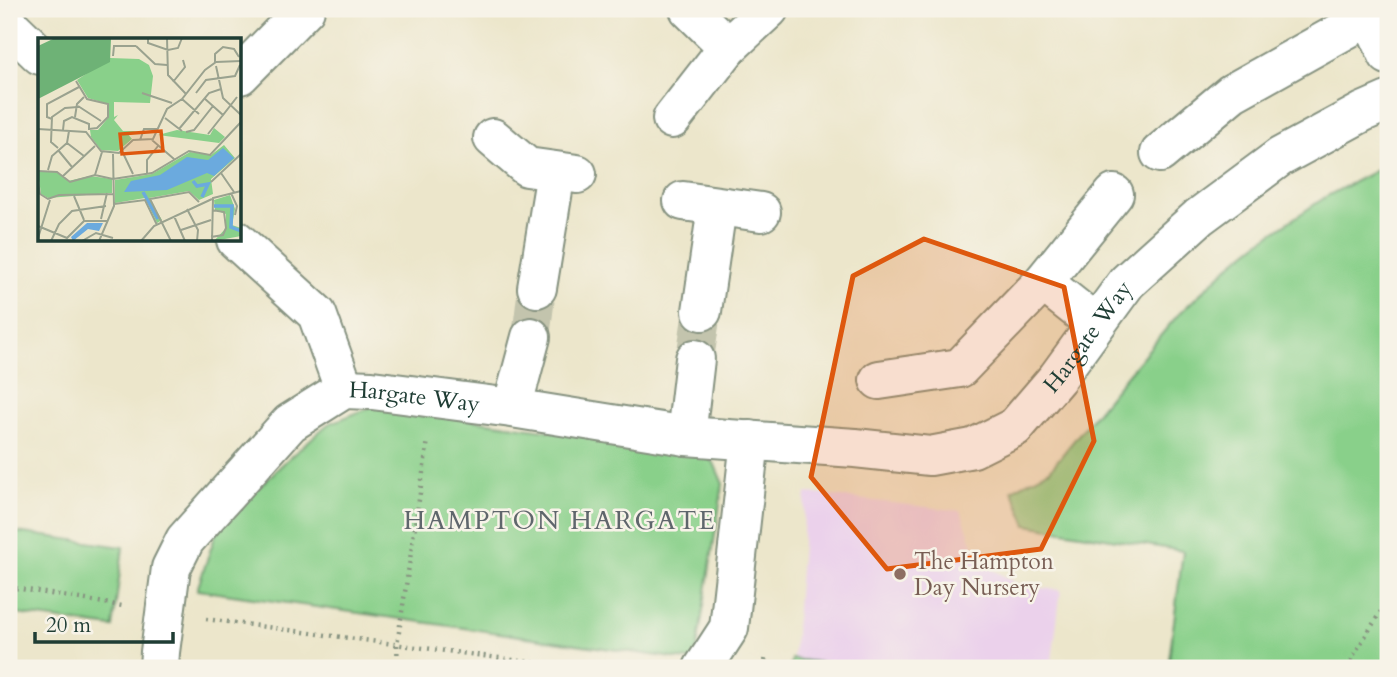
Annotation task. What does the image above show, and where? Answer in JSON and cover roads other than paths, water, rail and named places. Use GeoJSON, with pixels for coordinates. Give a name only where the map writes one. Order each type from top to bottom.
{"type":"FeatureCollection","features":[{"type":"Feature","properties":{"kind":"street"},"geometry":{"type":"LineString","coordinates":[[242,73],[305,9]]}},
{"type":"Feature","properties":{"kind":"street"},"geometry":{"type":"LineString","coordinates":[[689,9],[728,47]]}},
{"type":"Feature","properties":{"kind":"street"},"geometry":{"type":"LineString","coordinates":[[672,119],[728,47],[769,9]]}},
{"type":"Feature","properties":{"kind":"street"},"geometry":{"type":"LineString","coordinates":[[1160,153],[1232,93],[1375,11],[1388,55]]}},
{"type":"Feature","properties":{"kind":"street"},"geometry":{"type":"LineString","coordinates":[[9,25],[38,53]]}},
{"type":"Feature","properties":{"kind":"street","name":"Hargate Way"},"geometry":{"type":"LineString","coordinates":[[159,668],[171,568],[185,540],[290,423],[344,389],[372,390],[512,408],[686,436],[930,456],[974,448],[1015,427],[1057,378],[1127,282],[1199,217],[1280,157],[1388,101]]}},
{"type":"Feature","properties":{"kind":"street"},"geometry":{"type":"LineString","coordinates":[[493,138],[527,167],[566,173],[537,288]]}},
{"type":"Feature","properties":{"kind":"street"},"geometry":{"type":"LineString","coordinates":[[879,380],[960,368],[1043,282],[1114,194]]}},
{"type":"Feature","properties":{"kind":"street"},"geometry":{"type":"LineString","coordinates":[[702,311],[700,204],[761,212]]}},
{"type":"Feature","properties":{"kind":"street"},"geometry":{"type":"LineString","coordinates":[[238,242],[317,314],[344,389]]}},
{"type":"Feature","properties":{"kind":"street"},"geometry":{"type":"LineString","coordinates":[[1043,282],[1096,324]]}},
{"type":"Feature","properties":{"kind":"street"},"geometry":{"type":"LineString","coordinates":[[512,408],[531,337]]}},
{"type":"Feature","properties":{"kind":"street"},"geometry":{"type":"LineString","coordinates":[[686,436],[695,359]]}},
{"type":"Feature","properties":{"kind":"street"},"geometry":{"type":"LineString","coordinates":[[703,668],[729,628],[750,440]]}},
{"type":"Feature","properties":{"kind":"tunnel"},"geometry":{"type":"LineString","coordinates":[[531,337],[537,288]]}},
{"type":"Feature","properties":{"kind":"tunnel"},"geometry":{"type":"LineString","coordinates":[[695,359],[702,311]]}},
{"type":"Feature","properties":{"kind":"place","name":"The Hampton Day Nursery"},"geometry":{"type":"Point","coordinates":[900,574]}},
{"type":"Feature","properties":{"kind":"district","name":"HAMPTON HARGATE"},"geometry":{"type":"Point","coordinates":[560,520]}}]}
